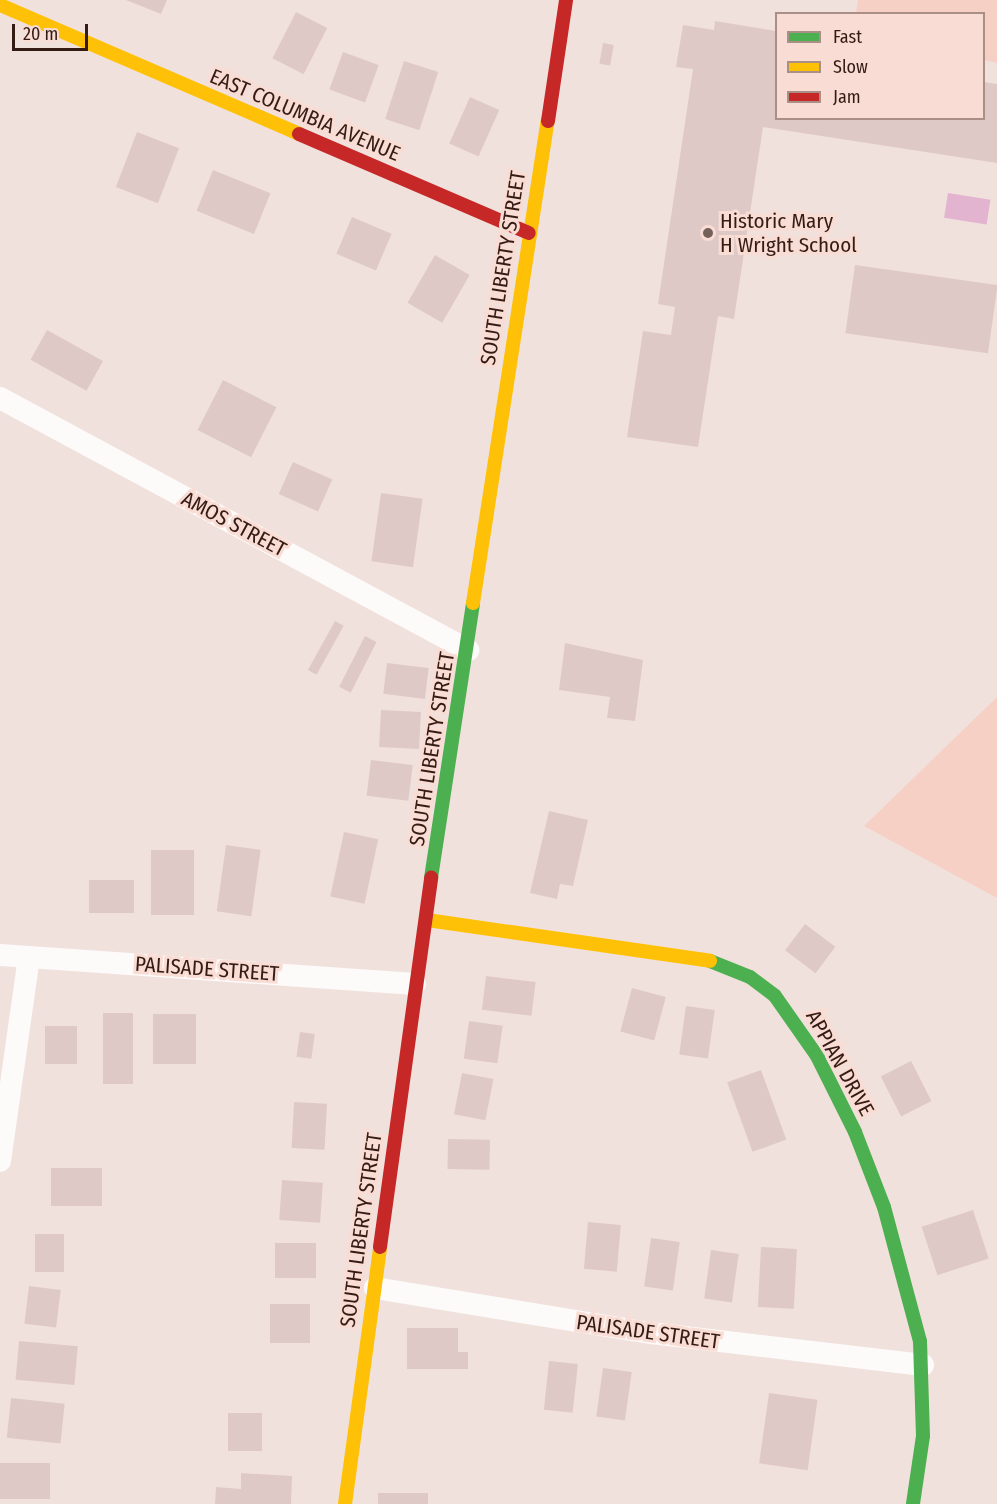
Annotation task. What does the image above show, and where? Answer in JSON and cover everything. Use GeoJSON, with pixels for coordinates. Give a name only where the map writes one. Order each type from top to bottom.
{"type":"FeatureCollection","features":[{"type":"Feature","properties":{"kind":"street","name":"SOUTH LIBERTY STREET"},"geometry":{"type":"LineString","coordinates":[[345,1504],[415,984],[428,920],[529,233],[566,0]]}},
{"type":"Feature","properties":{"kind":"street","name":"EAST COLUMBIA AVENUE"},"geometry":{"type":"LineString","coordinates":[[0,5],[529,233]]}},
{"type":"Feature","properties":{"kind":"street","name":"AMOS STREET"},"geometry":{"type":"LineString","coordinates":[[0,398],[468,650]]}},
{"type":"Feature","properties":{"kind":"street","name":"APPIAN DRIVE"},"geometry":{"type":"LineString","coordinates":[[428,920],[692,957],[731,968],[775,996],[817,1056],[855,1132],[884,1207],[906,1280],[923,1365],[923,1436],[913,1504]]}},
{"type":"Feature","properties":{"kind":"street","name":"PALISADE STREET"},"geometry":{"type":"LineString","coordinates":[[0,955],[415,984]]}},
{"type":"Feature","properties":{"kind":"street"},"geometry":{"type":"LineString","coordinates":[[0,1161],[29,957]]}},
{"type":"Feature","properties":{"kind":"street","name":"PALISADE STREET"},"geometry":{"type":"LineString","coordinates":[[375,1288],[651,1333],[923,1365]]}},
{"type":"Feature","properties":{"kind":"shaded area"},"geometry":{"type":"Polygon","coordinates":[[[858,0],[997,0],[997,63],[985,60],[985,12],[856,12],[858,0]]]}},
{"type":"Feature","properties":{"kind":"shaded area"},"geometry":{"type":"Polygon","coordinates":[[[948,193],[990,200],[987,224],[944,218],[948,193]]]}},
{"type":"Feature","properties":{"kind":"shaded area"},"geometry":{"type":"Polygon","coordinates":[[[997,697],[997,898],[864,826],[997,697]]]}},
{"type":"Feature","properties":{"kind":"building"},"geometry":{"type":"Polygon","coordinates":[[[126,0],[167,0],[161,14],[126,0]]]}},
{"type":"Feature","properties":{"kind":"building"},"geometry":{"type":"Polygon","coordinates":[[[296,12],[327,28],[304,74],[272,58],[296,12]]]}},
{"type":"Feature","properties":{"kind":"building","name":"Historic Mary H Wright School"},"geometry":{"type":"Polygon","coordinates":[[[715,21],[775,31],[775,120],[985,120],[985,82],[997,84],[997,163],[763,127],[734,319],[718,316],[698,447],[627,437],[643,331],[671,335],[675,307],[658,304],[693,69],[676,67],[683,25],[714,30],[715,21]]]}},
{"type":"Feature","properties":{"kind":"building"},"geometry":{"type":"Polygon","coordinates":[[[603,43],[614,45],[610,66],[599,64],[603,43]]]}},
{"type":"Feature","properties":{"kind":"building"},"geometry":{"type":"Polygon","coordinates":[[[343,52],[379,65],[365,103],[329,90],[343,52]]]}},
{"type":"Feature","properties":{"kind":"building"},"geometry":{"type":"Polygon","coordinates":[[[404,61],[438,72],[419,130],[385,119],[404,61]]]}},
{"type":"Feature","properties":{"kind":"building"},"geometry":{"type":"Polygon","coordinates":[[[470,97],[499,110],[478,157],[449,144],[470,97]]]}},
{"type":"Feature","properties":{"kind":"building"},"geometry":{"type":"Polygon","coordinates":[[[137,132],[179,148],[158,203],[116,187],[137,132]]]}},
{"type":"Feature","properties":{"kind":"building"},"geometry":{"type":"Polygon","coordinates":[[[213,170],[270,193],[254,234],[197,211],[213,170]]]}},
{"type":"Feature","properties":{"kind":"building"},"geometry":{"type":"Polygon","coordinates":[[[352,217],[392,234],[376,271],[336,254],[352,217]]]}},
{"type":"Feature","properties":{"kind":"building"},"geometry":{"type":"Polygon","coordinates":[[[435,255],[470,275],[442,323],[408,303],[435,255]]]}},
{"type":"Feature","properties":{"kind":"building"},"geometry":{"type":"Polygon","coordinates":[[[855,265],[997,285],[988,353],[845,333],[855,265]]]}},
{"type":"Feature","properties":{"kind":"building"},"geometry":{"type":"Polygon","coordinates":[[[47,330],[103,361],[86,391],[31,360],[47,330]]]}},
{"type":"Feature","properties":{"kind":"building"},"geometry":{"type":"Polygon","coordinates":[[[223,380],[276,407],[251,457],[198,430],[223,380]]]}},
{"type":"Feature","properties":{"kind":"building"},"geometry":{"type":"Polygon","coordinates":[[[293,462],[332,479],[318,511],[279,494],[293,462]]]}},
{"type":"Feature","properties":{"kind":"building"},"geometry":{"type":"Polygon","coordinates":[[[381,493],[423,499],[413,567],[371,561],[381,493]]]}},
{"type":"Feature","properties":{"kind":"building"},"geometry":{"type":"Polygon","coordinates":[[[335,621],[344,626],[317,675],[308,670],[335,621]]]}},
{"type":"Feature","properties":{"kind":"building"},"geometry":{"type":"Polygon","coordinates":[[[365,636],[377,642],[351,693],[339,687],[365,636]]]}},
{"type":"Feature","properties":{"kind":"building"},"geometry":{"type":"Polygon","coordinates":[[[565,643],[643,660],[635,721],[607,718],[610,697],[559,690],[565,643]]]}},
{"type":"Feature","properties":{"kind":"building"},"geometry":{"type":"Polygon","coordinates":[[[387,663],[429,668],[425,699],[383,694],[387,663]]]}},
{"type":"Feature","properties":{"kind":"building"},"geometry":{"type":"Polygon","coordinates":[[[381,710],[421,712],[419,749],[379,747],[381,710]]]}},
{"type":"Feature","properties":{"kind":"building"},"geometry":{"type":"Polygon","coordinates":[[[371,760],[413,765],[408,801],[367,796],[371,760]]]}},
{"type":"Feature","properties":{"kind":"building"},"geometry":{"type":"Polygon","coordinates":[[[549,811],[588,820],[573,886],[560,884],[557,899],[530,893],[549,811]]]}},
{"type":"Feature","properties":{"kind":"building"},"geometry":{"type":"Polygon","coordinates":[[[344,832],[378,839],[365,904],[330,897],[344,832]]]}},
{"type":"Feature","properties":{"kind":"building"},"geometry":{"type":"Polygon","coordinates":[[[226,845],[261,850],[251,916],[217,911],[226,845]]]}},
{"type":"Feature","properties":{"kind":"building"},"geometry":{"type":"Polygon","coordinates":[[[151,850],[194,850],[194,915],[151,915],[151,850]]]}},
{"type":"Feature","properties":{"kind":"building"},"geometry":{"type":"Polygon","coordinates":[[[89,880],[134,880],[134,913],[89,913],[89,880]]]}},
{"type":"Feature","properties":{"kind":"building"},"geometry":{"type":"Polygon","coordinates":[[[805,924],[835,947],[815,973],[785,950],[805,924]]]}},
{"type":"Feature","properties":{"kind":"building"},"geometry":{"type":"Polygon","coordinates":[[[486,976],[536,982],[531,1016],[482,1010],[486,976]]]}},
{"type":"Feature","properties":{"kind":"building"},"geometry":{"type":"Polygon","coordinates":[[[632,988],[666,997],[654,1041],[620,1031],[632,988]]]}},
{"type":"Feature","properties":{"kind":"building"},"geometry":{"type":"Polygon","coordinates":[[[686,1006],[715,1010],[708,1059],[679,1055],[686,1006]]]}},
{"type":"Feature","properties":{"kind":"building"},"geometry":{"type":"Polygon","coordinates":[[[103,1013],[133,1013],[133,1084],[103,1084],[103,1013]]]}},
{"type":"Feature","properties":{"kind":"building"},"geometry":{"type":"Polygon","coordinates":[[[153,1014],[196,1014],[196,1064],[153,1064],[153,1014]]]}},
{"type":"Feature","properties":{"kind":"building"},"geometry":{"type":"Polygon","coordinates":[[[469,1021],[503,1026],[497,1063],[464,1059],[469,1021]]]}},
{"type":"Feature","properties":{"kind":"building"},"geometry":{"type":"Polygon","coordinates":[[[45,1026],[77,1026],[77,1064],[45,1064],[45,1026]]]}},
{"type":"Feature","properties":{"kind":"building"},"geometry":{"type":"Polygon","coordinates":[[[300,1032],[315,1034],[311,1059],[297,1057],[300,1032]]]}},
{"type":"Feature","properties":{"kind":"building"},"geometry":{"type":"Polygon","coordinates":[[[911,1061],[931,1101],[901,1117],[881,1076],[911,1061]]]}},
{"type":"Feature","properties":{"kind":"building"},"geometry":{"type":"Polygon","coordinates":[[[761,1070],[786,1140],[752,1152],[727,1082],[761,1070]]]}},
{"type":"Feature","properties":{"kind":"building"},"geometry":{"type":"Polygon","coordinates":[[[462,1073],[493,1079],[485,1120],[454,1114],[462,1073]]]}},
{"type":"Feature","properties":{"kind":"building"},"geometry":{"type":"Polygon","coordinates":[[[294,1102],[327,1104],[325,1150],[292,1148],[294,1102]]]}},
{"type":"Feature","properties":{"kind":"building"},"geometry":{"type":"Polygon","coordinates":[[[448,1139],[490,1140],[489,1170],[447,1169],[448,1139]]]}},
{"type":"Feature","properties":{"kind":"building"},"geometry":{"type":"Polygon","coordinates":[[[51,1168],[102,1168],[102,1206],[51,1206],[51,1168]]]}},
{"type":"Feature","properties":{"kind":"building"},"geometry":{"type":"Polygon","coordinates":[[[282,1180],[323,1183],[320,1223],[279,1220],[282,1180]]]}},
{"type":"Feature","properties":{"kind":"building"},"geometry":{"type":"Polygon","coordinates":[[[973,1210],[989,1259],[937,1275],[922,1227],[973,1210]]]}},
{"type":"Feature","properties":{"kind":"building"},"geometry":{"type":"Polygon","coordinates":[[[588,1222],[621,1225],[617,1272],[584,1269],[588,1222]]]}},
{"type":"Feature","properties":{"kind":"building"},"geometry":{"type":"Polygon","coordinates":[[[35,1234],[64,1234],[64,1272],[35,1272],[35,1234]]]}},
{"type":"Feature","properties":{"kind":"building"},"geometry":{"type":"Polygon","coordinates":[[[651,1238],[680,1242],[673,1291],[644,1287],[651,1238]]]}},
{"type":"Feature","properties":{"kind":"building"},"geometry":{"type":"Polygon","coordinates":[[[275,1243],[316,1243],[316,1278],[275,1278],[275,1243]]]}},
{"type":"Feature","properties":{"kind":"building"},"geometry":{"type":"Polygon","coordinates":[[[761,1247],[797,1249],[794,1309],[758,1307],[761,1247]]]}},
{"type":"Feature","properties":{"kind":"building"},"geometry":{"type":"Polygon","coordinates":[[[711,1250],[739,1254],[732,1302],[704,1299],[711,1250]]]}},
{"type":"Feature","properties":{"kind":"building"},"geometry":{"type":"Polygon","coordinates":[[[29,1286],[61,1290],[56,1328],[24,1324],[29,1286]]]}},
{"type":"Feature","properties":{"kind":"building"},"geometry":{"type":"Polygon","coordinates":[[[270,1304],[310,1304],[310,1343],[270,1343],[270,1304]]]}},
{"type":"Feature","properties":{"kind":"building"},"geometry":{"type":"Polygon","coordinates":[[[407,1328],[458,1328],[458,1352],[468,1352],[468,1369],[407,1369],[407,1328]]]}},
{"type":"Feature","properties":{"kind":"building"},"geometry":{"type":"Polygon","coordinates":[[[19,1341],[78,1346],[74,1385],[16,1380],[19,1341]]]}},
{"type":"Feature","properties":{"kind":"building"},"geometry":{"type":"Polygon","coordinates":[[[549,1361],[578,1364],[573,1413],[544,1410],[549,1361]]]}},
{"type":"Feature","properties":{"kind":"building"},"geometry":{"type":"Polygon","coordinates":[[[603,1368],[632,1372],[625,1421],[596,1417],[603,1368]]]}},
{"type":"Feature","properties":{"kind":"building"},"geometry":{"type":"Polygon","coordinates":[[[769,1393],[818,1400],[808,1470],[759,1463],[769,1393]]]}},
{"type":"Feature","properties":{"kind":"building"},"geometry":{"type":"Polygon","coordinates":[[[11,1398],[65,1404],[61,1443],[7,1438],[11,1398]]]}},
{"type":"Feature","properties":{"kind":"building"},"geometry":{"type":"Polygon","coordinates":[[[228,1413],[262,1413],[262,1451],[228,1451],[228,1413]]]}},
{"type":"Feature","properties":{"kind":"building"},"geometry":{"type":"Polygon","coordinates":[[[0,1463],[50,1463],[50,1499],[0,1499],[0,1463]]]}},
{"type":"Feature","properties":{"kind":"building"},"geometry":{"type":"Polygon","coordinates":[[[241,1473],[292,1476],[291,1504],[215,1504],[216,1487],[241,1489],[241,1473]]]}},
{"type":"Feature","properties":{"kind":"building"},"geometry":{"type":"Polygon","coordinates":[[[378,1493],[428,1493],[428,1504],[378,1504],[378,1493]]]}},
{"type":"Feature","properties":{"kind":"traffic: fast"},"geometry":{"type":"LineString","coordinates":[[431,878],[473,603]]}},
{"type":"Feature","properties":{"kind":"traffic: fast"},"geometry":{"type":"LineString","coordinates":[[710,961],[750,977],[775,996],[817,1056],[855,1132],[884,1207],[920,1341],[923,1436],[913,1504]]}},
{"type":"Feature","properties":{"kind":"traffic: slow"},"geometry":{"type":"LineString","coordinates":[[0,5],[299,134]]}},
{"type":"Feature","properties":{"kind":"traffic: slow"},"geometry":{"type":"LineString","coordinates":[[473,603],[548,121]]}},
{"type":"Feature","properties":{"kind":"traffic: slow"},"geometry":{"type":"LineString","coordinates":[[427,920],[710,961]]}},
{"type":"Feature","properties":{"kind":"traffic: slow"},"geometry":{"type":"LineString","coordinates":[[345,1504],[380,1247]]}},
{"type":"Feature","properties":{"kind":"traffic: jam"},"geometry":{"type":"LineString","coordinates":[[548,121],[566,0]]}},
{"type":"Feature","properties":{"kind":"traffic: jam"},"geometry":{"type":"LineString","coordinates":[[299,134],[529,233]]}},
{"type":"Feature","properties":{"kind":"traffic: jam"},"geometry":{"type":"LineString","coordinates":[[380,1247],[431,878]]}},
{"type":"Feature","properties":{"kind":"place","name":"Historic Mary H Wright School"},"geometry":{"type":"Point","coordinates":[708,233]}}]}
